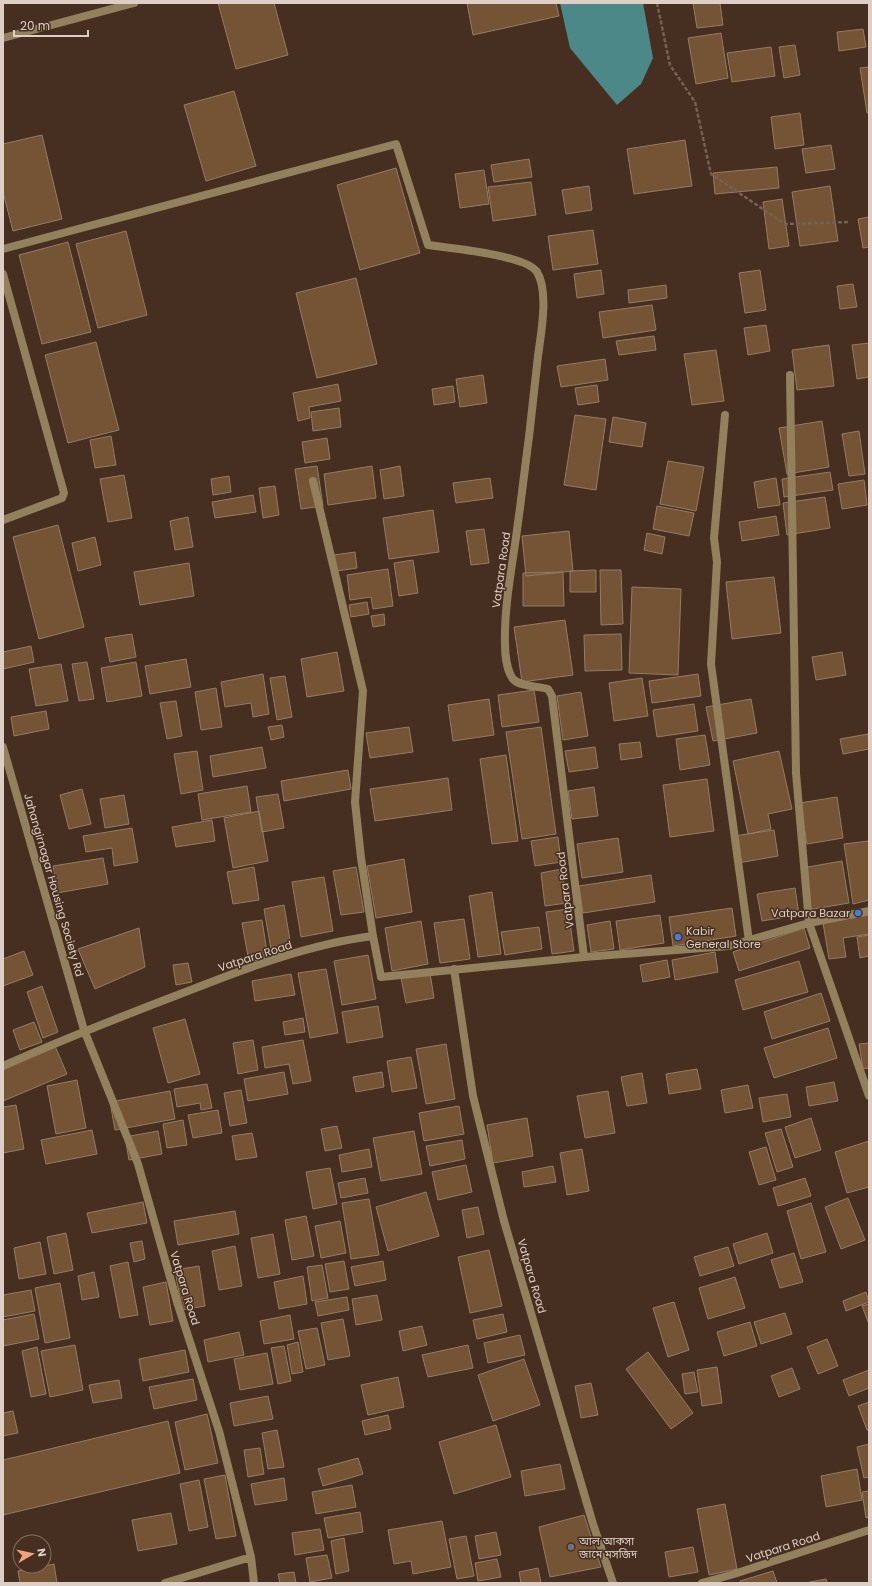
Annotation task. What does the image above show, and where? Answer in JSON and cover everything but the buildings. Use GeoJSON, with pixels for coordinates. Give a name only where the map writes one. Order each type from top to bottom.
{"type":"FeatureCollection","features":[{"type":"Feature","properties":{"kind":"street"},"geometry":{"type":"LineString","coordinates":[[3,38],[134,3]]}},
{"type":"Feature","properties":{"kind":"street","name":"Vatpara Road"},"geometry":{"type":"LineString","coordinates":[[3,249],[396,144],[428,246],[476,251],[528,264],[537,272],[542,283],[542,317],[526,464],[506,607],[506,660],[513,679],[519,684],[548,689],[552,696],[584,957]]}},
{"type":"Feature","properties":{"kind":"street"},"geometry":{"type":"LineString","coordinates":[[3,274],[64,493],[62,498],[3,520]]}},
{"type":"Feature","properties":{"kind":"street"},"geometry":{"type":"LineString","coordinates":[[790,376],[796,772],[809,923],[869,1096]]}},
{"type":"Feature","properties":{"kind":"street"},"geometry":{"type":"LineString","coordinates":[[725,415],[714,538],[717,562],[711,664],[748,941]]}},
{"type":"Feature","properties":{"kind":"street"},"geometry":{"type":"LineString","coordinates":[[313,481],[363,690],[355,802],[361,858],[373,936],[381,976],[584,957],[729,946],[809,923],[869,911]]}},
{"type":"Feature","properties":{"kind":"street","name":"Jahangirnagar Housing Society Rd"},"geometry":{"type":"LineString","coordinates":[[3,746],[84,1030]]}},
{"type":"Feature","properties":{"kind":"street","name":"Vatpara Road"},"geometry":{"type":"LineString","coordinates":[[3,1066],[84,1030],[244,969],[347,939],[373,936]]}},
{"type":"Feature","properties":{"kind":"street","name":"Vatpara Road"},"geometry":{"type":"LineString","coordinates":[[454,969],[473,1096],[502,1213],[591,1517],[613,1583]]}},
{"type":"Feature","properties":{"kind":"street","name":"Vatpara Road"},"geometry":{"type":"LineString","coordinates":[[84,1030],[138,1164],[177,1302],[219,1431],[251,1557],[254,1583]]}},
{"type":"Feature","properties":{"kind":"street","name":"Vatpara Road"},"geometry":{"type":"LineString","coordinates":[[702,1583],[869,1530]]}},
{"type":"Feature","properties":{"kind":"street"},"geometry":{"type":"LineString","coordinates":[[165,1583],[251,1557]]}},
{"type":"Feature","properties":{"kind":"path"},"geometry":{"type":"LineString","coordinates":[[657,3],[670,65],[695,102],[711,174],[785,224],[848,222]]}},
{"type":"Feature","properties":{"kind":"water"},"geometry":{"type":"Polygon","coordinates":[[[560,3],[643,3],[653,58],[641,84],[617,105],[570,48],[560,3]]]}},
{"type":"Feature","properties":{"kind":"place","name":"Vatpara Bazar"},"geometry":{"type":"Point","coordinates":[858,913]}},
{"type":"Feature","properties":{"kind":"place","name":"Kabir General Store"},"geometry":{"type":"Point","coordinates":[678,937]}},
{"type":"Feature","properties":{"kind":"place","name":"আল আকসা জামে মসজিদ"},"geometry":{"type":"Point","coordinates":[571,1547]}}]}
